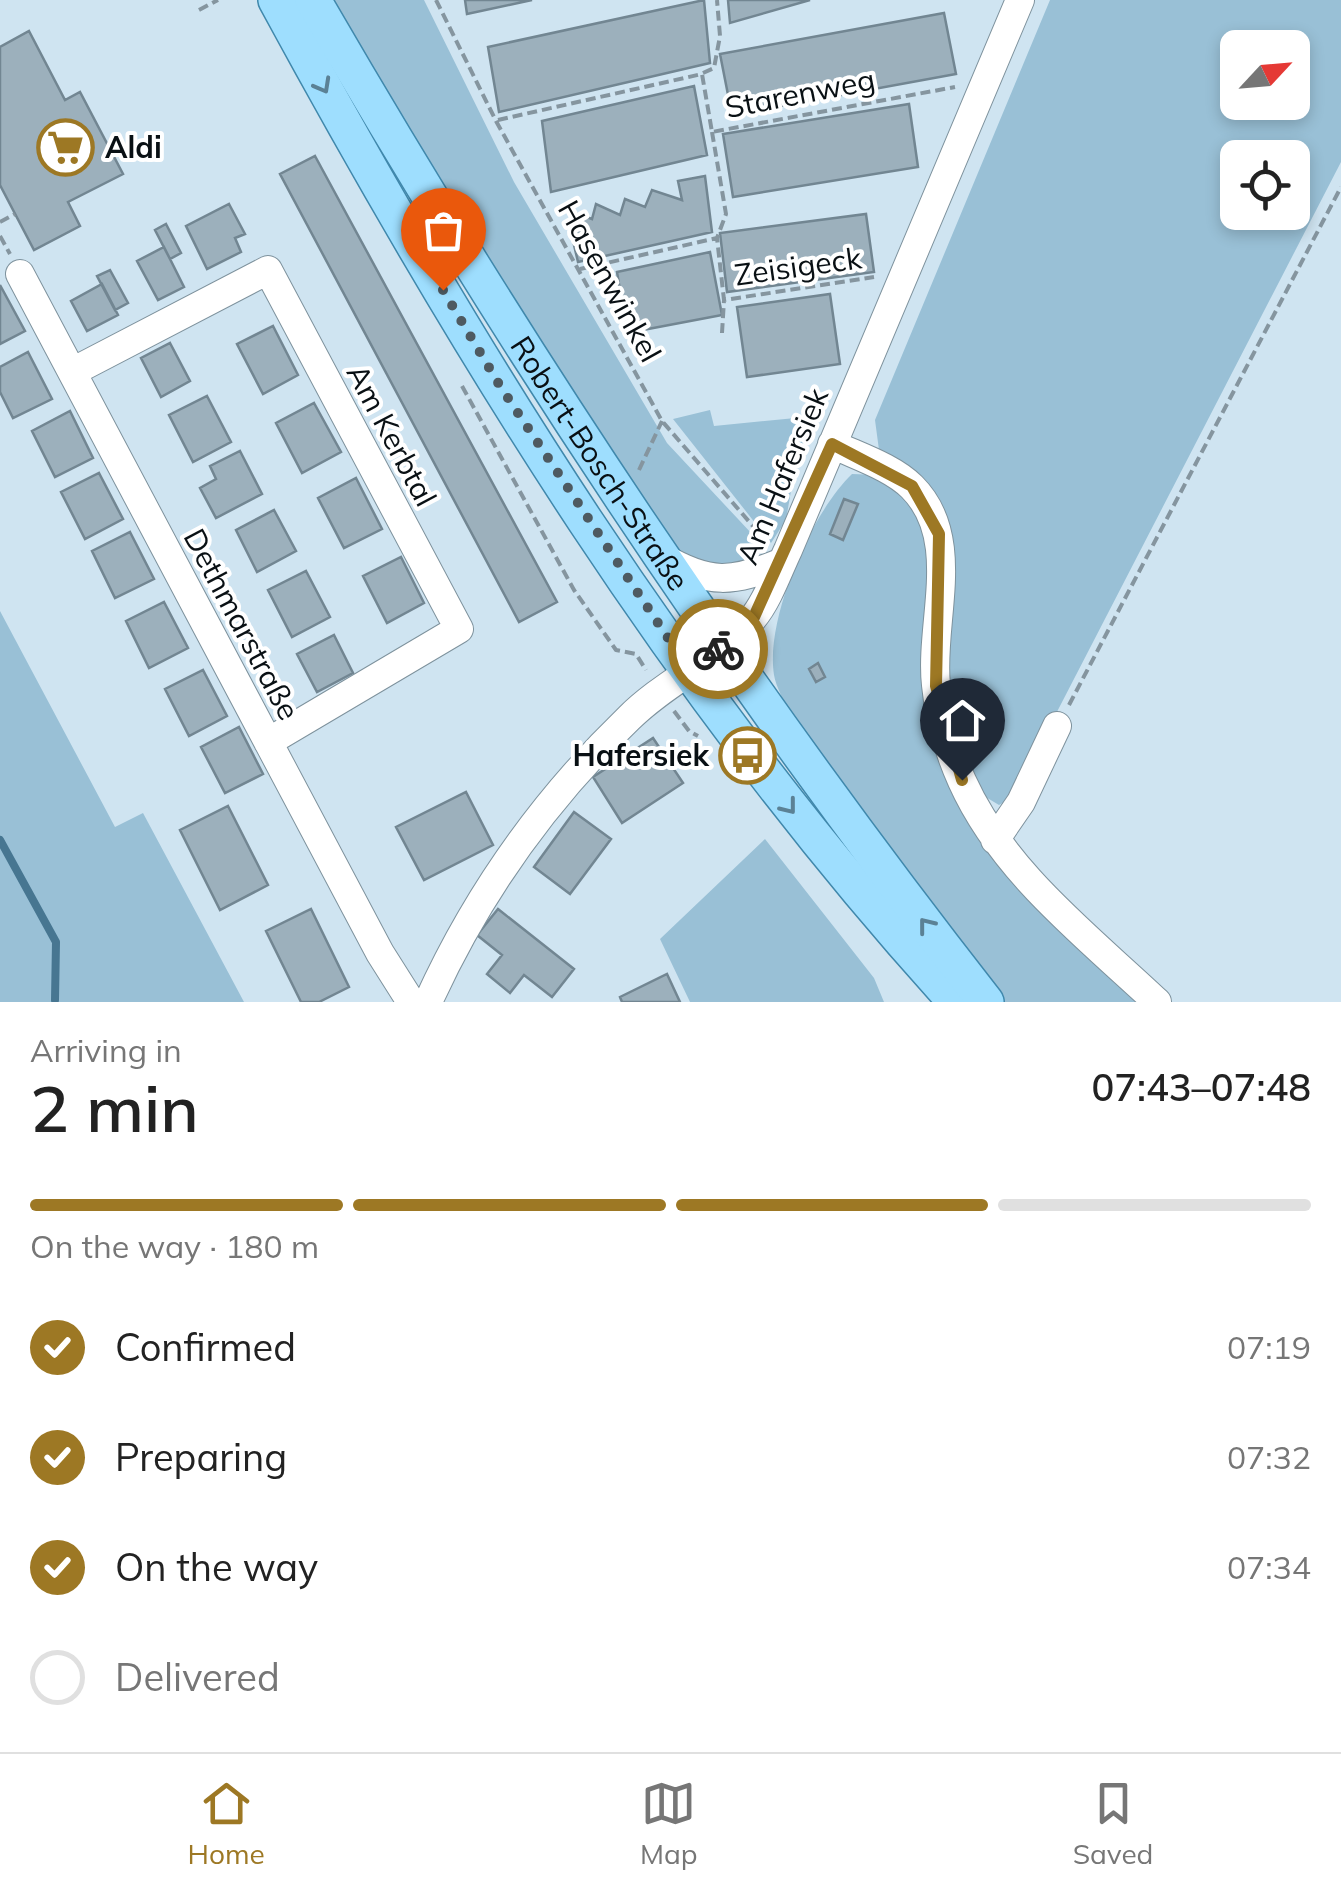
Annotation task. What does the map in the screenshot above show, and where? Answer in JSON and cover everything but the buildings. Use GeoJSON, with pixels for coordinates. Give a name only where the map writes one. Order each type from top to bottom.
{"type":"FeatureCollection","features":[{"type":"Feature","properties":{"kind":"main road","name":"Robert-Bosch-Straße"},"geometry":{"type":"LineString","coordinates":[[276,0],[500,386],[690,671],[832,862],[956,1002]]}},
{"type":"Feature","properties":{"kind":"main road","name":"Robert-Bosch-Straße"},"geometry":{"type":"LineString","coordinates":[[313,0],[520,346],[654,552],[889,878],[986,1002]]}},
{"type":"Feature","properties":{"kind":"street","name":"Am Hafersiek"},"geometry":{"type":"LineString","coordinates":[[428,1002],[453,947],[487,890],[545,811],[633,714],[754,617],[778,550],[832,444],[1020,0]]}},
{"type":"Feature","properties":{"kind":"street","name":"Am Kerbtal"},"geometry":{"type":"LineString","coordinates":[[72,372],[268,270],[459,629],[268,742]]}},
{"type":"Feature","properties":{"kind":"street","name":"Dethmarstraße"},"geometry":{"type":"LineString","coordinates":[[20,274],[380,953],[411,1002]]}},
{"type":"Feature","properties":{"kind":"street"},"geometry":{"type":"LineString","coordinates":[[832,444],[912,486],[929,510],[939,534],[942,566],[935,642],[936,686],[944,728],[962,780],[995,840],[1026,877],[1157,1002]]}},
{"type":"Feature","properties":{"kind":"street"},"geometry":{"type":"LineString","coordinates":[[654,552],[709,578],[744,578],[778,550]]}},
{"type":"Feature","properties":{"kind":"street"},"geometry":{"type":"LineString","coordinates":[[995,840],[1022,802],[1057,726]]}},
{"type":"Feature","properties":{"kind":"street"},"geometry":{"type":"LineString","coordinates":[[914,956],[929,1002]]}},
{"type":"Feature","properties":{"kind":"path"},"geometry":{"type":"LineString","coordinates":[[199,10],[218,0]]}},
{"type":"Feature","properties":{"kind":"path","name":"Hasenwinkel"},"geometry":{"type":"LineString","coordinates":[[436,0],[496,121],[662,421],[778,550]]}},
{"type":"Feature","properties":{"kind":"path"},"geometry":{"type":"LineString","coordinates":[[702,74],[714,68],[720,36],[718,0]]}},
{"type":"Feature","properties":{"kind":"path","name":"Starenweg"},"geometry":{"type":"LineString","coordinates":[[496,121],[702,74],[712,132],[984,81]]}},
{"type":"Feature","properties":{"kind":"path"},"geometry":{"type":"LineString","coordinates":[[712,132],[726,214],[717,238]]}},
{"type":"Feature","properties":{"kind":"path"},"geometry":{"type":"LineString","coordinates":[[1057,726],[1341,187]]}},
{"type":"Feature","properties":{"kind":"path"},"geometry":{"type":"LineString","coordinates":[[0,222],[15,214]]}},
{"type":"Feature","properties":{"kind":"path","name":"Zeisigeck"},"geometry":{"type":"LineString","coordinates":[[578,269],[717,238],[724,300],[903,273]]}},
{"type":"Feature","properties":{"kind":"path"},"geometry":{"type":"LineString","coordinates":[[722,333],[724,300]]}},
{"type":"Feature","properties":{"kind":"path"},"geometry":{"type":"LineString","coordinates":[[634,479],[662,421]]}},
{"type":"Feature","properties":{"kind":"path"},"geometry":{"type":"LineString","coordinates":[[754,547],[778,550]]}},
{"type":"Feature","properties":{"kind":"shaded area"},"geometry":{"type":"Polygon","coordinates":[[[328,0],[424,0],[514,182],[667,443],[766,549],[737,563],[709,562],[682,551],[657,532],[328,0]]]}},
{"type":"Feature","properties":{"kind":"shaded area"},"geometry":{"type":"Polygon","coordinates":[[[1050,0],[1341,0],[1341,162],[1310,222],[1310,140],[1220,140],[1220,230],[1306,230],[1013,797],[999,805],[984,796],[957,731],[943,661],[950,571],[879,450],[875,420],[1050,0]]]}},
{"type":"Feature","properties":{"kind":"shaded area"},"geometry":{"type":"Polygon","coordinates":[[[710,410],[714,426],[816,416],[793,479],[786,520],[771,543],[673,419],[710,410]]]}},
{"type":"Feature","properties":{"kind":"shaded area"},"geometry":{"type":"Polygon","coordinates":[[[852,474],[889,481],[904,494],[925,526],[960,791],[1147,1002],[1005,1002],[788,712],[775,680],[773,652],[784,596],[807,539],[852,474]]]}},
{"type":"Feature","properties":{"kind":"shaded area"},"geometry":{"type":"Polygon","coordinates":[[[0,611],[115,827],[143,813],[244,1002],[0,1002],[0,611]]]}},
{"type":"Feature","properties":{"kind":"shaded area"},"geometry":{"type":"Polygon","coordinates":[[[765,839],[874,978],[884,1002],[690,1002],[660,939],[765,839]]]}},
{"type":"Feature","properties":{"kind":"waterway"},"geometry":{"type":"LineString","coordinates":[[0,840],[56,942],[55,1000]]}},
{"type":"Feature","properties":{"kind":"way so far"},"geometry":{"type":"LineString","coordinates":[[443,290],[500,386],[690,671],[718,649]]}},
{"type":"Feature","properties":{"kind":"place","name":"Aldi"},"geometry":{"type":"Point","coordinates":[66,147]}},
{"type":"Feature","properties":{"kind":"place","name":"Hafersiek"},"geometry":{"type":"Point","coordinates":[748,755]}},
{"type":"Feature","properties":{"kind":"route"},"geometry":{"type":"LineString","coordinates":[[718,649],[754,617],[788,550],[832,444],[874,464],[912,486],[929,510],[939,534],[942,566],[935,642],[936,686],[944,728],[962,780]]}}]}
